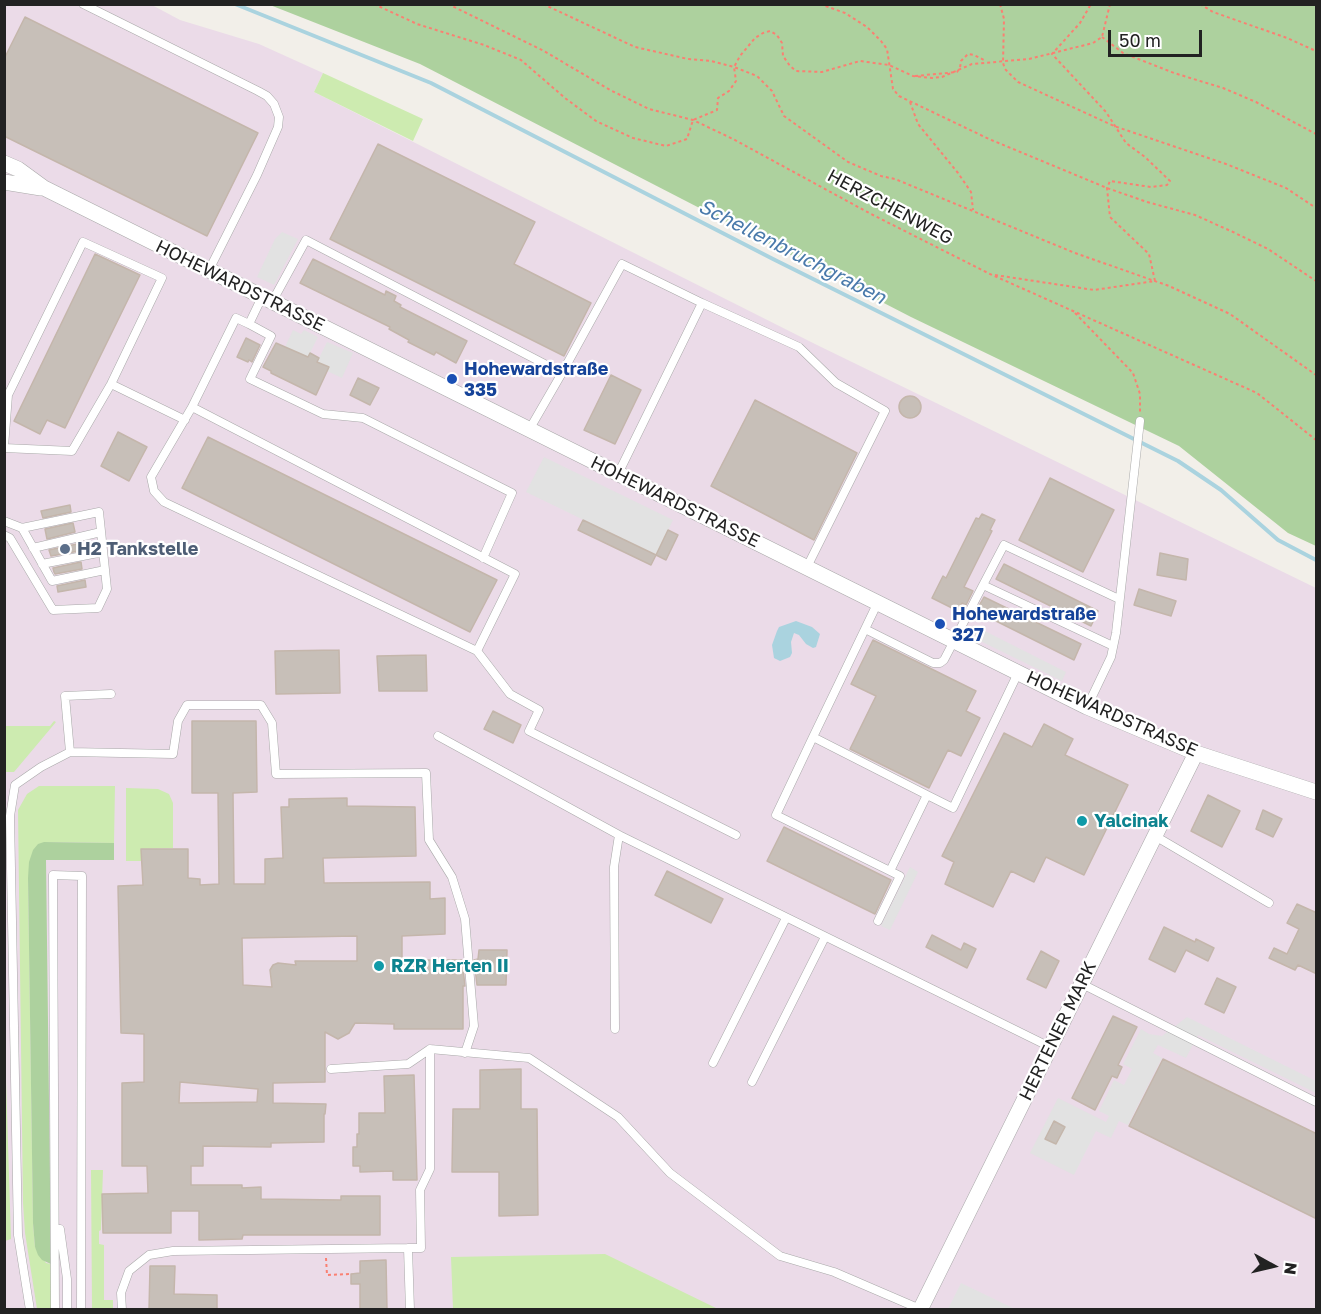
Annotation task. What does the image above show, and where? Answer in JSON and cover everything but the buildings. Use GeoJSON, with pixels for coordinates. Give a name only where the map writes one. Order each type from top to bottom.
{"type":"FeatureCollection","features":[{"type":"Feature","properties":{"kind":"street","name":"HOHEWARDSTRASSE"},"geometry":{"type":"LineString","coordinates":[[4,162],[44,188],[1087,707],[1197,753],[1317,792]]}},
{"type":"Feature","properties":{"kind":"street","name":"HOHEWARDSTRASSE"},"geometry":{"type":"LineString","coordinates":[[4,182],[44,188]]}},
{"type":"Feature","properties":{"kind":"street","name":"HERTENER MARK"},"geometry":{"type":"LineString","coordinates":[[920,1310],[1197,753]]}},
{"type":"Feature","properties":{"kind":"lane"},"geometry":{"type":"LineString","coordinates":[[83,4],[258,91],[274,104],[279,117],[278,127],[257,175],[209,270]]}},
{"type":"Feature","properties":{"kind":"lane"},"geometry":{"type":"LineString","coordinates":[[249,324],[306,240],[562,373]]}},
{"type":"Feature","properties":{"kind":"lane"},"geometry":{"type":"LineString","coordinates":[[83,242],[162,278],[111,384],[72,451],[4,447],[8,395],[83,242]]}},
{"type":"Feature","properties":{"kind":"lane"},"geometry":{"type":"LineString","coordinates":[[530,430],[622,264],[799,347],[836,382],[885,411],[807,567]]}},
{"type":"Feature","properties":{"kind":"lane"},"geometry":{"type":"LineString","coordinates":[[618,474],[702,303]]}},
{"type":"Feature","properties":{"kind":"lane"},"geometry":{"type":"LineString","coordinates":[[483,558],[512,493],[363,418],[323,414],[250,379],[271,336],[236,318],[192,407],[152,477],[154,492],[164,502],[477,651],[510,694],[539,710],[529,731],[736,835]]}},
{"type":"Feature","properties":{"kind":"lane"},"geometry":{"type":"LineString","coordinates":[[111,384],[184,420]]}},
{"type":"Feature","properties":{"kind":"lane"},"geometry":{"type":"LineString","coordinates":[[192,407],[514,574],[477,651]]}},
{"type":"Feature","properties":{"kind":"lane"},"geometry":{"type":"LineString","coordinates":[[1087,707],[1111,657],[1140,421]]}},
{"type":"Feature","properties":{"kind":"lane"},"geometry":{"type":"LineString","coordinates":[[4,521],[22,528],[99,513],[107,589],[98,608],[53,610],[10,538],[4,536]]}},
{"type":"Feature","properties":{"kind":"lane"},"geometry":{"type":"LineString","coordinates":[[22,528],[52,581],[105,570]]}},
{"type":"Feature","properties":{"kind":"lane"},"geometry":{"type":"LineString","coordinates":[[33,548],[101,532]]}},
{"type":"Feature","properties":{"kind":"lane"},"geometry":{"type":"LineString","coordinates":[[865,629],[933,663],[940,663],[944,660],[1004,545],[1119,599]]}},
{"type":"Feature","properties":{"kind":"lane"},"geometry":{"type":"LineString","coordinates":[[42,564],[103,552]]}},
{"type":"Feature","properties":{"kind":"lane"},"geometry":{"type":"LineString","coordinates":[[983,585],[1113,646]]}},
{"type":"Feature","properties":{"kind":"lane"},"geometry":{"type":"LineString","coordinates":[[878,602],[776,815],[900,876],[878,921]]}},
{"type":"Feature","properties":{"kind":"lane"},"geometry":{"type":"LineString","coordinates":[[813,736],[953,808],[1018,673]]}},
{"type":"Feature","properties":{"kind":"lane"},"geometry":{"type":"LineString","coordinates":[[70,752],[65,696],[111,694]]}},
{"type":"Feature","properties":{"kind":"lane"},"geometry":{"type":"LineString","coordinates":[[30,1310],[18,1235],[10,816],[15,785],[70,752],[174,754],[178,721],[187,705],[261,705],[273,723],[276,774],[426,773],[429,840],[452,877],[465,920],[474,1026],[465,1053]]}},
{"type":"Feature","properties":{"kind":"lane"},"geometry":{"type":"LineString","coordinates":[[438,736],[620,835],[1050,1047]]}},
{"type":"Feature","properties":{"kind":"lane"},"geometry":{"type":"LineString","coordinates":[[890,871],[927,795]]}},
{"type":"Feature","properties":{"kind":"lane"},"geometry":{"type":"LineString","coordinates":[[615,1029],[614,867],[620,835]]}},
{"type":"Feature","properties":{"kind":"lane"},"geometry":{"type":"LineString","coordinates":[[1155,836],[1269,903]]}},
{"type":"Feature","properties":{"kind":"lane"},"geometry":{"type":"LineString","coordinates":[[55,1310],[53,875],[82,876],[81,1310]]}},
{"type":"Feature","properties":{"kind":"lane"},"geometry":{"type":"LineString","coordinates":[[713,1063],[786,918]]}},
{"type":"Feature","properties":{"kind":"lane"},"geometry":{"type":"LineString","coordinates":[[752,1082],[825,936]]}},
{"type":"Feature","properties":{"kind":"lane"},"geometry":{"type":"LineString","coordinates":[[1082,984],[1317,1102]]}},
{"type":"Feature","properties":{"kind":"lane"},"geometry":{"type":"LineString","coordinates":[[122,1310],[121,1293],[129,1271],[149,1255],[173,1251],[421,1248],[420,1190],[430,1169],[430,1049]]}},
{"type":"Feature","properties":{"kind":"lane"},"geometry":{"type":"LineString","coordinates":[[330,1069],[408,1064],[430,1049],[529,1058],[618,1117],[670,1173],[780,1256],[834,1272],[920,1310]]}},
{"type":"Feature","properties":{"kind":"lane"},"geometry":{"type":"LineString","coordinates":[[55,1192],[67,1279],[67,1310]]}},
{"type":"Feature","properties":{"kind":"lane"},"geometry":{"type":"LineString","coordinates":[[408,1248],[410,1310]]}},
{"type":"Feature","properties":{"kind":"path"},"geometry":{"type":"LineString","coordinates":[[374,4],[417,24],[484,45],[521,60],[596,121],[633,138],[666,146],[687,139],[693,120],[717,110],[718,98],[729,91],[736,81],[734,67],[755,38],[770,31],[777,35],[782,43],[783,56],[796,71],[822,72],[860,61],[889,65],[913,76],[932,78],[972,64],[1003,63],[1052,54],[1093,43],[1102,37],[1110,4]]}},
{"type":"Feature","properties":{"kind":"path","name":"HERZCHENWEG"},"geometry":{"type":"LineString","coordinates":[[448,4],[544,51],[610,90],[649,109],[693,120],[733,139],[871,214],[990,274],[1257,393],[1317,440]]}},
{"type":"Feature","properties":{"kind":"path"},"geometry":{"type":"LineString","coordinates":[[543,4],[635,47],[734,67],[757,76],[772,91],[784,116],[848,162],[1075,252],[1155,281],[1230,314],[1317,375]]}},
{"type":"Feature","properties":{"kind":"path"},"geometry":{"type":"LineString","coordinates":[[820,4],[845,13],[867,27],[887,49],[893,89],[899,96],[989,139],[1107,188],[1194,215],[1233,231],[1268,249],[1317,282]]}},
{"type":"Feature","properties":{"kind":"path"},"geometry":{"type":"LineString","coordinates":[[1000,4],[1004,19],[1003,63],[1005,69],[1018,82],[1114,126],[1227,164],[1286,188],[1317,208]]}},
{"type":"Feature","properties":{"kind":"path"},"geometry":{"type":"LineString","coordinates":[[1052,54],[1080,23],[1091,4]]}},
{"type":"Feature","properties":{"kind":"path"},"geometry":{"type":"LineString","coordinates":[[1200,4],[1213,12],[1317,51]]}},
{"type":"Feature","properties":{"kind":"path"},"geometry":{"type":"LineString","coordinates":[[1102,37],[1123,53],[1174,73],[1223,88],[1256,102],[1317,134]]}},
{"type":"Feature","properties":{"kind":"path"},"geometry":{"type":"LineString","coordinates":[[960,68],[961,61],[968,54],[989,62]]}},
{"type":"Feature","properties":{"kind":"path"},"geometry":{"type":"LineString","coordinates":[[1052,54],[1106,112],[1126,143],[1145,157],[1170,181],[1167,185],[1151,187],[1110,181],[1107,188],[1110,218],[1149,254],[1155,281]]}},
{"type":"Feature","properties":{"kind":"path"},"geometry":{"type":"LineString","coordinates":[[910,102],[918,124],[958,172],[971,192],[973,210]]}},
{"type":"Feature","properties":{"kind":"path"},"geometry":{"type":"LineString","coordinates":[[990,274],[1094,290],[1155,281]]}},
{"type":"Feature","properties":{"kind":"path"},"geometry":{"type":"LineString","coordinates":[[1073,311],[1133,373],[1140,394],[1140,421]]}},
{"type":"Feature","properties":{"kind":"path"},"geometry":{"type":"LineString","coordinates":[[326,1250],[327,1275],[352,1274]]}},
{"type":"Feature","properties":{"kind":"shaded area"},"geometry":{"type":"Polygon","coordinates":[[[5,5],[152,5],[180,20],[259,44],[323,73],[314,92],[815,344],[1316,588],[1316,1309],[5,1310],[5,5]]]}},
{"type":"Feature","properties":{"kind":"shaded area"},"geometry":{"type":"Polygon","coordinates":[[[282,232],[298,239],[274,285],[257,277],[275,239],[282,232]]]}},
{"type":"Feature","properties":{"kind":"shaded area"},"geometry":{"type":"Polygon","coordinates":[[[293,330],[301,334],[304,330],[318,337],[308,357],[285,347],[293,330]]]}},
{"type":"Feature","properties":{"kind":"shaded area"},"geometry":{"type":"Polygon","coordinates":[[[327,342],[353,353],[342,378],[327,371],[329,367],[317,362],[327,342]]]}},
{"type":"Feature","properties":{"kind":"shaded area"},"geometry":{"type":"Polygon","coordinates":[[[544,457],[673,520],[656,555],[526,492],[544,457]]]}},
{"type":"Feature","properties":{"kind":"shaded area"},"geometry":{"type":"Polygon","coordinates":[[[973,625],[1066,672],[1062,681],[968,635],[973,625]]]}},
{"type":"Feature","properties":{"kind":"shaded area"},"geometry":{"type":"Polygon","coordinates":[[[910,867],[918,872],[890,930],[881,926],[910,867]]]}},
{"type":"Feature","properties":{"kind":"shaded area"},"geometry":{"type":"Polygon","coordinates":[[[1187,1017],[1316,1081],[1316,1093],[1198,1035],[1186,1058],[1158,1045],[1153,1053],[1162,1058],[1128,1125],[1119,1121],[1111,1138],[1096,1131],[1074,1175],[1030,1153],[1058,1098],[1106,1122],[1109,1116],[1099,1111],[1114,1080],[1124,1085],[1132,1069],[1123,1064],[1141,1029],[1149,1034],[1162,1036],[1187,1017]]]}},
{"type":"Feature","properties":{"kind":"shaded area"},"geometry":{"type":"Polygon","coordinates":[[[961,1283],[1015,1309],[948,1309],[961,1283]]]}},
{"type":"Feature","properties":{"kind":"green space"},"geometry":{"type":"Polygon","coordinates":[[[270,5],[1316,5],[1316,546],[1288,533],[1179,446],[911,317],[420,64],[270,5]]]}},
{"type":"Feature","properties":{"kind":"green space"},"geometry":{"type":"Polygon","coordinates":[[[323,73],[423,119],[413,141],[314,92],[323,73]]]}},
{"type":"Feature","properties":{"kind":"green space"},"geometry":{"type":"Polygon","coordinates":[[[54,721],[56,722],[14,772],[5,772],[5,726],[50,726],[54,721]]]}},
{"type":"Feature","properties":{"kind":"green space"},"geometry":{"type":"Polygon","coordinates":[[[39,786],[115,786],[114,843],[44,842],[28,878],[33,1223],[35,1247],[46,1263],[51,1264],[51,1309],[37,1309],[25,1233],[23,1203],[18,810],[27,794],[39,786]]]}},
{"type":"Feature","properties":{"kind":"green space"},"geometry":{"type":"Polygon","coordinates":[[[126,788],[158,789],[169,794],[173,803],[173,848],[141,849],[141,861],[126,861],[126,788]]]}},
{"type":"Feature","properties":{"kind":"green space"},"geometry":{"type":"Polygon","coordinates":[[[44,842],[114,843],[114,860],[46,860],[51,1264],[42,1260],[38,1255],[33,1223],[28,878],[29,862],[33,850],[38,844],[44,842]]]}},
{"type":"Feature","properties":{"kind":"green space"},"geometry":{"type":"Polygon","coordinates":[[[5,1048],[11,1239],[4,1241],[5,1048]]]}},
{"type":"Feature","properties":{"kind":"green space"},"geometry":{"type":"Polygon","coordinates":[[[91,1170],[103,1170],[99,1244],[104,1245],[104,1300],[113,1300],[113,1309],[92,1309],[91,1170]]]}},
{"type":"Feature","properties":{"kind":"green space"},"geometry":{"type":"Polygon","coordinates":[[[605,1254],[718,1309],[453,1309],[451,1257],[605,1254]]]}},
{"type":"Feature","properties":{"kind":"water"},"geometry":{"type":"Polygon","coordinates":[[[796,621],[812,627],[820,634],[816,647],[813,648],[806,644],[799,635],[794,633],[790,657],[780,661],[774,658],[772,645],[777,631],[779,627],[796,621]]]}},
{"type":"Feature","properties":{"kind":"waterway","name":"Schellenbruchgraben"},"geometry":{"type":"LineString","coordinates":[[235,4],[431,83],[773,259],[1178,461],[1221,490],[1278,540],[1316,560]]}},
{"type":"Feature","properties":{"kind":"place","name":"Hohewardstraße 335"},"geometry":{"type":"Point","coordinates":[452,379]}},
{"type":"Feature","properties":{"kind":"place","name":"H2 Tankstelle"},"geometry":{"type":"Point","coordinates":[65,549]}},
{"type":"Feature","properties":{"kind":"place","name":"Hohewardstraße 327"},"geometry":{"type":"Point","coordinates":[940,624]}},
{"type":"Feature","properties":{"kind":"place","name":"Yalcinak"},"geometry":{"type":"Point","coordinates":[1082,821]}},
{"type":"Feature","properties":{"kind":"place","name":"RZR Herten II"},"geometry":{"type":"Point","coordinates":[379,966]}}]}
